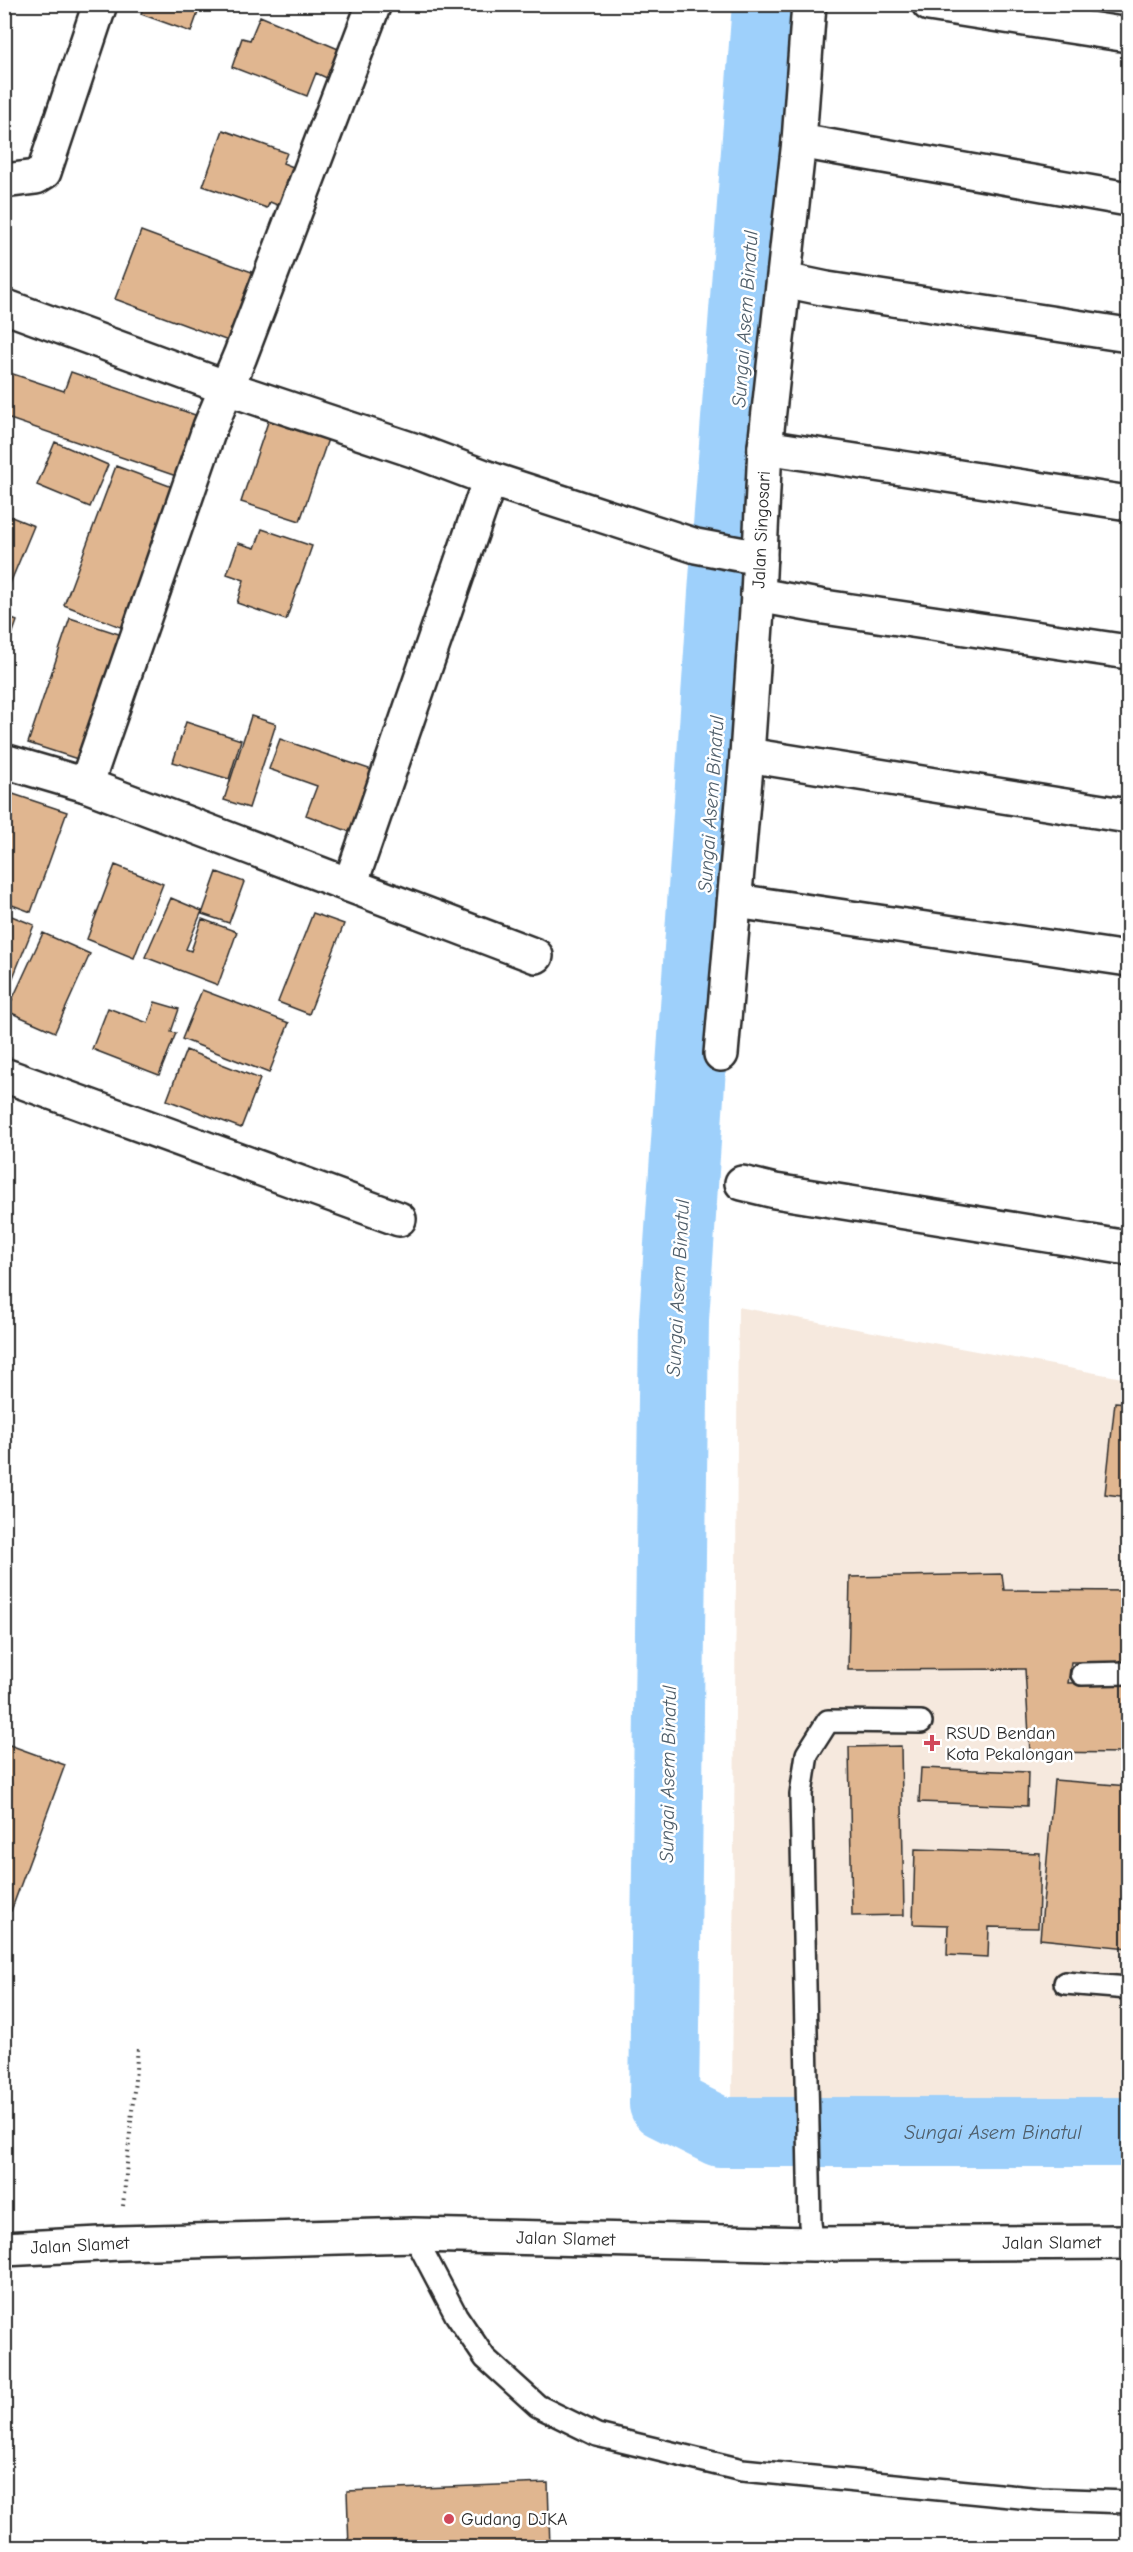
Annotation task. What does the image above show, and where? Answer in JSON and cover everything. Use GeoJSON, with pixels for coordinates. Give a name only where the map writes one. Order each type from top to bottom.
{"type":"FeatureCollection","features":[{"type":"Feature","properties":{"kind":"street"},"geometry":{"type":"LineString","coordinates":[[4,180],[36,177],[44,172],[100,4]]}},
{"type":"Feature","properties":{"kind":"street"},"geometry":{"type":"LineString","coordinates":[[86,785],[210,427],[374,4]]}},
{"type":"Feature","properties":{"kind":"street","name":"Jalan Singosari"},"geometry":{"type":"LineString","coordinates":[[722,1054],[736,901],[758,595],[748,556],[765,447],[784,280],[799,141],[810,4]]}},
{"type":"Feature","properties":{"kind":"street"},"geometry":{"type":"LineString","coordinates":[[929,4],[1128,35]]}},
{"type":"Feature","properties":{"kind":"street"},"geometry":{"type":"LineString","coordinates":[[799,141],[1128,199]]}},
{"type":"Feature","properties":{"kind":"street"},"geometry":{"type":"LineString","coordinates":[[784,280],[827,289],[1128,335]]}},
{"type":"Feature","properties":{"kind":"street"},"geometry":{"type":"LineString","coordinates":[[4,306],[227,388],[426,454],[490,479],[696,546],[748,556]]}},
{"type":"Feature","properties":{"kind":"street"},"geometry":{"type":"LineString","coordinates":[[765,447],[1128,503]]}},
{"type":"Feature","properties":{"kind":"street"},"geometry":{"type":"LineString","coordinates":[[350,885],[490,479]]}},
{"type":"Feature","properties":{"kind":"street"},"geometry":{"type":"LineString","coordinates":[[758,595],[824,607],[1128,652]]}},
{"type":"Feature","properties":{"kind":"street"},"geometry":{"type":"LineString","coordinates":[[747,755],[1128,816]]}},
{"type":"Feature","properties":{"kind":"street"},"geometry":{"type":"LineString","coordinates":[[4,761],[86,785],[536,956]]}},
{"type":"Feature","properties":{"kind":"street"},"geometry":{"type":"LineString","coordinates":[[736,901],[1128,959]]}},
{"type":"Feature","properties":{"kind":"street"},"geometry":{"type":"LineString","coordinates":[[4,1075],[399,1219]]}},
{"type":"Feature","properties":{"kind":"street"},"geometry":{"type":"LineString","coordinates":[[742,1183],[775,1191],[1128,1248]]}},
{"type":"Feature","properties":{"kind":"street","name":"Jalan Slamet"},"geometry":{"type":"LineString","coordinates":[[4,2249],[119,2242],[414,2235],[811,2233],[1128,2242]]}},
{"type":"Feature","properties":{"kind":"lane"},"geometry":{"type":"LineString","coordinates":[[1082,1674],[1128,1672]]}},
{"type":"Feature","properties":{"kind":"lane"},"geometry":{"type":"LineString","coordinates":[[811,2233],[801,1794],[807,1754],[828,1721],[921,1722]]}},
{"type":"Feature","properties":{"kind":"lane"},"geometry":{"type":"LineString","coordinates":[[1065,1983],[1128,1989]]}},
{"type":"Feature","properties":{"kind":"lane"},"geometry":{"type":"LineString","coordinates":[[414,2235],[456,2316],[485,2358],[538,2406],[597,2435],[742,2470],[1041,2499],[1128,2502]]}},
{"type":"Feature","properties":{"kind":"path"},"geometry":{"type":"LineString","coordinates":[[119,2242],[138,2048]]}},
{"type":"Feature","properties":{"kind":"shaded area","name":"RSUD Bendan Kota Pekalongan"},"geometry":{"type":"Polygon","coordinates":[[[738,1307],[1128,1379],[1128,2109],[732,2107],[738,1307]]]}},
{"type":"Feature","properties":{"kind":"building"},"geometry":{"type":"Polygon","coordinates":[[[144,4],[201,4],[191,32],[141,14],[144,4]]]}},
{"type":"Feature","properties":{"kind":"building"},"geometry":{"type":"Polygon","coordinates":[[[260,16],[343,51],[331,80],[316,73],[307,96],[232,67],[242,38],[250,40],[260,16]]]}},
{"type":"Feature","properties":{"kind":"building"},"geometry":{"type":"Polygon","coordinates":[[[223,130],[287,153],[283,163],[298,169],[282,207],[270,202],[267,208],[203,186],[223,130]]]}},
{"type":"Feature","properties":{"kind":"building"},"geometry":{"type":"Polygon","coordinates":[[[141,231],[257,274],[231,342],[115,299],[141,231]]]}},
{"type":"Feature","properties":{"kind":"building"},"geometry":{"type":"Polygon","coordinates":[[[4,371],[64,391],[71,372],[204,418],[182,478],[4,417],[4,371]]]}},
{"type":"Feature","properties":{"kind":"building"},"geometry":{"type":"Polygon","coordinates":[[[270,416],[329,436],[300,521],[241,502],[270,416]]]}},
{"type":"Feature","properties":{"kind":"building"},"geometry":{"type":"Polygon","coordinates":[[[55,442],[108,465],[90,507],[37,485],[55,442]]]}},
{"type":"Feature","properties":{"kind":"building"},"geometry":{"type":"Polygon","coordinates":[[[116,466],[183,491],[131,631],[64,605],[116,466]]]}},
{"type":"Feature","properties":{"kind":"building"},"geometry":{"type":"Polygon","coordinates":[[[4,514],[34,526],[4,598],[4,514]]]}},
{"type":"Feature","properties":{"kind":"building"},"geometry":{"type":"Polygon","coordinates":[[[262,529],[312,546],[286,620],[237,603],[244,580],[227,574],[238,543],[255,548],[262,529]]]}},
{"type":"Feature","properties":{"kind":"building"},"geometry":{"type":"Polygon","coordinates":[[[4,616],[17,621],[4,658],[4,616]]]}},
{"type":"Feature","properties":{"kind":"building"},"geometry":{"type":"Polygon","coordinates":[[[70,618],[131,638],[90,763],[28,743],[70,618]]]}},
{"type":"Feature","properties":{"kind":"building"},"geometry":{"type":"Polygon","coordinates":[[[251,716],[276,724],[249,808],[224,800],[251,716]]]}},
{"type":"Feature","properties":{"kind":"building"},"geometry":{"type":"Polygon","coordinates":[[[186,722],[241,740],[229,779],[173,762],[186,722]]]}},
{"type":"Feature","properties":{"kind":"building"},"geometry":{"type":"Polygon","coordinates":[[[280,739],[372,770],[350,832],[306,815],[317,786],[269,769],[280,739]]]}},
{"type":"Feature","properties":{"kind":"building"},"geometry":{"type":"Polygon","coordinates":[[[4,791],[67,812],[31,912],[4,902],[4,791]]]}},
{"type":"Feature","properties":{"kind":"building"},"geometry":{"type":"Polygon","coordinates":[[[115,865],[163,884],[134,958],[87,939],[115,865]]]}},
{"type":"Feature","properties":{"kind":"building"},"geometry":{"type":"Polygon","coordinates":[[[217,872],[244,882],[229,923],[202,914],[217,872]]]}},
{"type":"Feature","properties":{"kind":"building"},"geometry":{"type":"Polygon","coordinates":[[[171,898],[202,911],[186,949],[191,951],[202,919],[237,932],[218,985],[145,957],[171,898]]]}},
{"type":"Feature","properties":{"kind":"building"},"geometry":{"type":"Polygon","coordinates":[[[4,913],[34,925],[4,1000],[4,913]]]}},
{"type":"Feature","properties":{"kind":"building"},"geometry":{"type":"Polygon","coordinates":[[[313,913],[344,924],[309,1014],[278,1002],[313,913]]]}},
{"type":"Feature","properties":{"kind":"building"},"geometry":{"type":"Polygon","coordinates":[[[43,933],[90,954],[55,1032],[7,1011],[43,933]]]}},
{"type":"Feature","properties":{"kind":"building"},"geometry":{"type":"Polygon","coordinates":[[[202,990],[289,1023],[269,1073],[182,1039],[202,990]]]}},
{"type":"Feature","properties":{"kind":"building"},"geometry":{"type":"Polygon","coordinates":[[[155,1002],[179,1009],[171,1032],[176,1033],[159,1075],[92,1049],[108,1008],[148,1023],[155,1002]]]}},
{"type":"Feature","properties":{"kind":"building"},"geometry":{"type":"Polygon","coordinates":[[[186,1050],[260,1079],[241,1128],[167,1100],[186,1050]]]}},
{"type":"Feature","properties":{"kind":"building"},"geometry":{"type":"Polygon","coordinates":[[[1115,1402],[1128,1403],[1128,1497],[1105,1494],[1115,1402]]]}},
{"type":"Feature","properties":{"kind":"building"},"geometry":{"type":"Polygon","coordinates":[[[1002,1574],[1004,1590],[1128,1591],[1128,1662],[1071,1662],[1068,1683],[1128,1682],[1128,1753],[1030,1752],[1025,1669],[848,1670],[850,1577],[1002,1574]]]}},
{"type":"Feature","properties":{"kind":"building"},"geometry":{"type":"Polygon","coordinates":[[[4,1743],[65,1765],[11,1911],[4,1909],[4,1743]]]}},
{"type":"Feature","properties":{"kind":"building"},"geometry":{"type":"Polygon","coordinates":[[[901,1746],[904,1915],[852,1916],[849,1747],[901,1746]]]}},
{"type":"Feature","properties":{"kind":"building"},"geometry":{"type":"Polygon","coordinates":[[[921,1768],[1028,1772],[1027,1806],[919,1802],[921,1768]]]}},
{"type":"Feature","properties":{"kind":"building"},"geometry":{"type":"Polygon","coordinates":[[[1054,1780],[1128,1786],[1128,1948],[1040,1939],[1054,1780]]]}},
{"type":"Feature","properties":{"kind":"building"},"geometry":{"type":"Polygon","coordinates":[[[915,1849],[1040,1853],[1038,1928],[989,1927],[988,1957],[947,1955],[948,1925],[913,1924],[915,1849]]]}},
{"type":"Feature","properties":{"kind":"building","name":"Gudang DJKA"},"geometry":{"type":"Polygon","coordinates":[[[548,2483],[550,2548],[349,2548],[347,2491],[548,2483]]]}},
{"type":"Feature","properties":{"kind":"waterway","name":"Sungai Asem Binatul"},"geometry":{"type":"LineString","coordinates":[[767,4],[723,593],[674,1319],[664,2104],[720,2132],[1128,2132]]}},
{"type":"Feature","properties":{"kind":"place","name":"RSUD Bendan Kota Pekalongan"},"geometry":{"type":"Point","coordinates":[932,1743]}},
{"type":"Feature","properties":{"kind":"place","name":"Gudang DJKA"},"geometry":{"type":"Point","coordinates":[449,2519]}}]}
